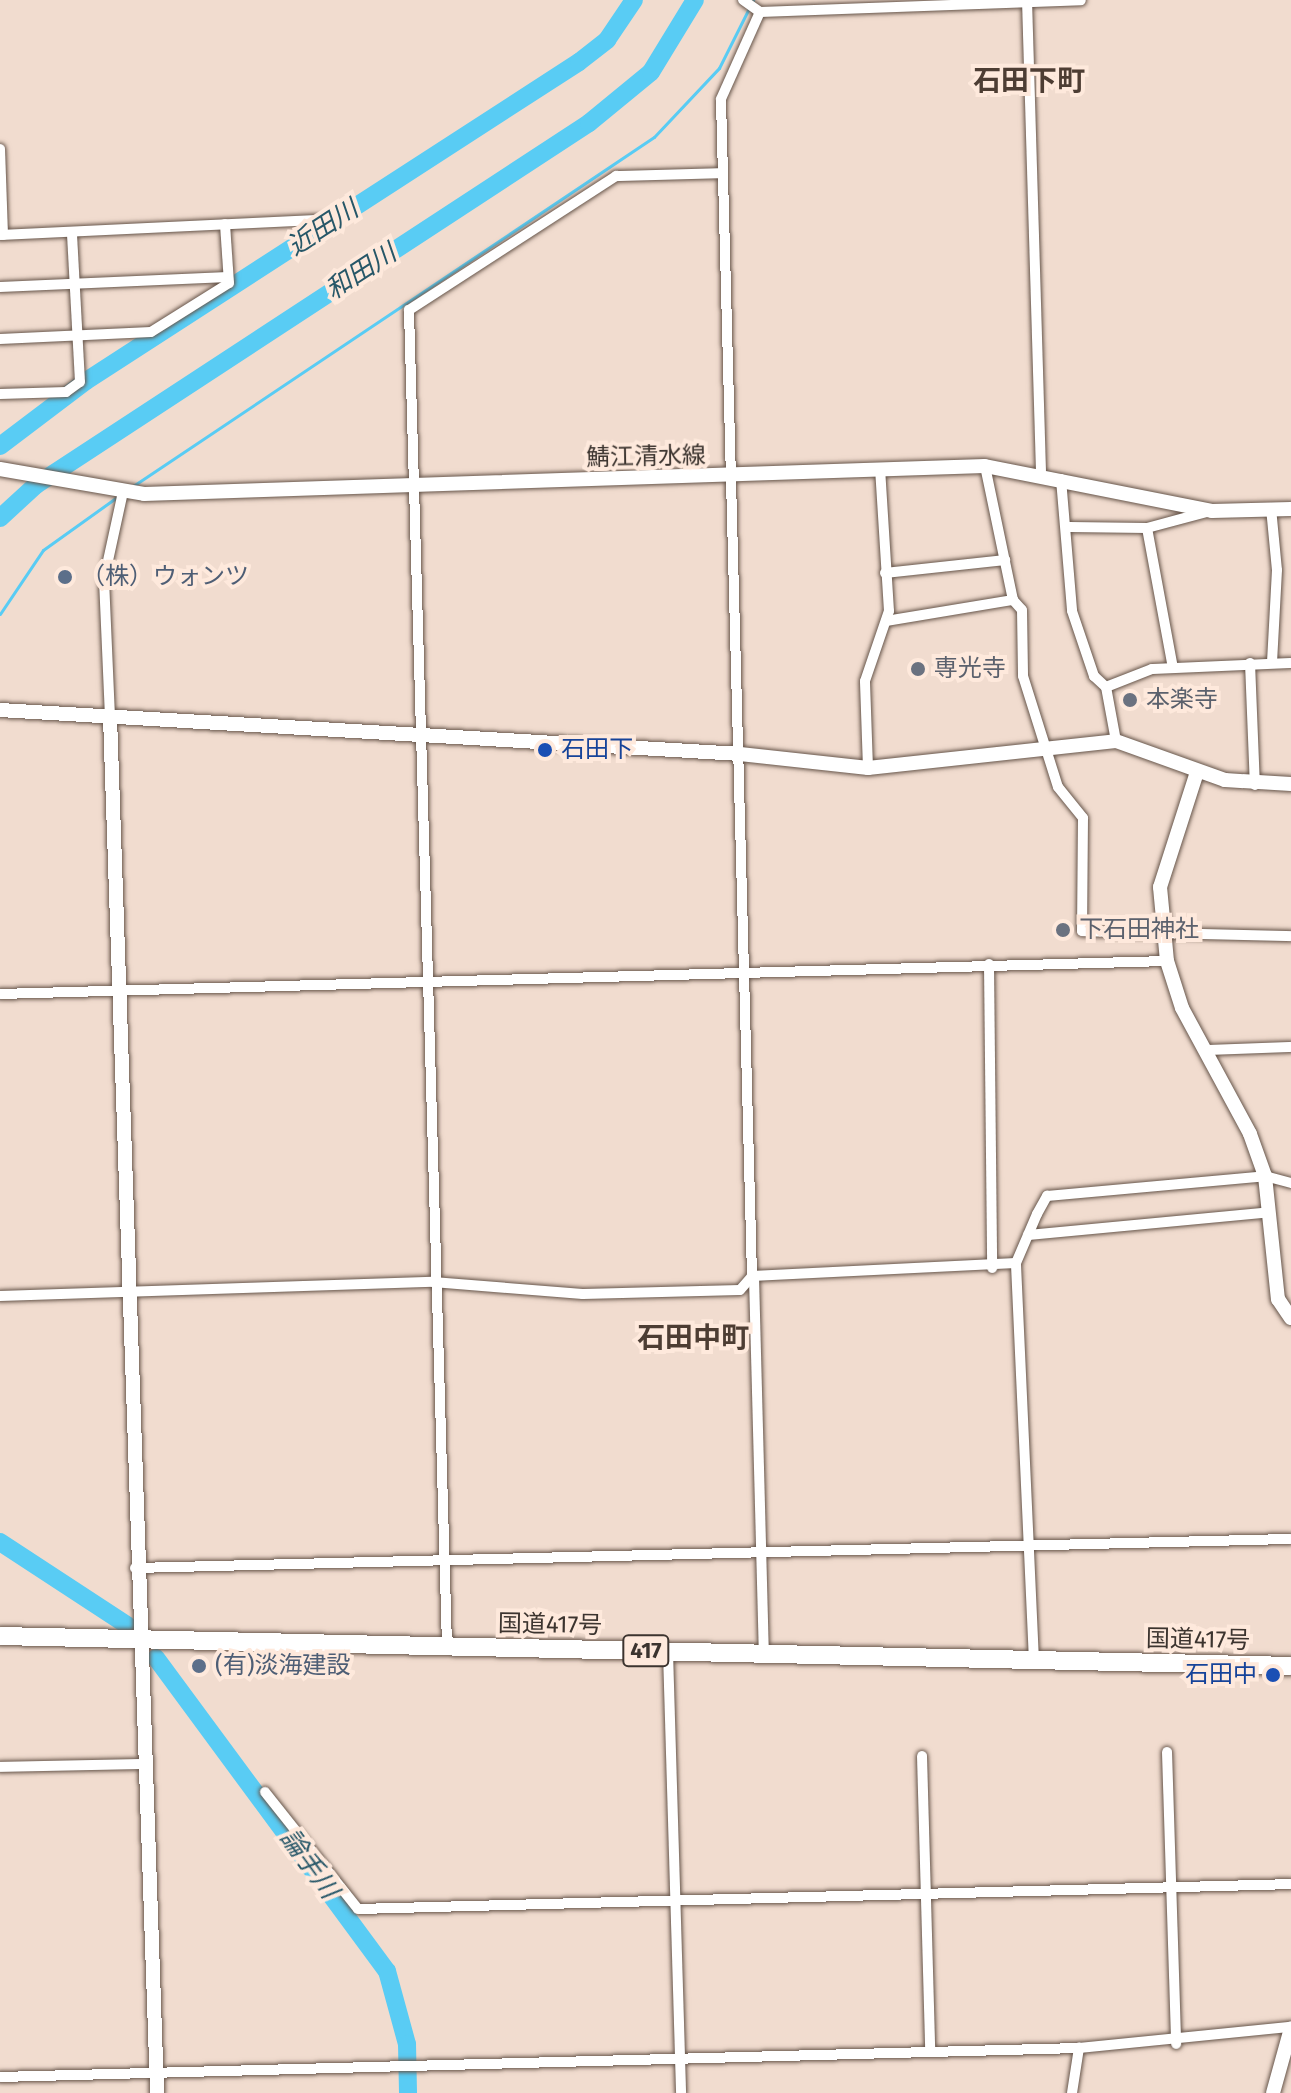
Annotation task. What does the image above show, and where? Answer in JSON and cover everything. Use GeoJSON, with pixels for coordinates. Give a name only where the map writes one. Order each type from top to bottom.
{"type":"FeatureCollection","features":[{"type":"Feature","properties":{"kind":"highway","name":"国道417号"},"geometry":{"type":"LineString","coordinates":[[0,1636],[1291,1666]]}},
{"type":"Feature","properties":{"kind":"street"},"geometry":{"type":"LineString","coordinates":[[744,1],[760,12],[1081,0]]}},
{"type":"Feature","properties":{"kind":"street"},"geometry":{"type":"LineString","coordinates":[[1027,1],[1041,472]]}},
{"type":"Feature","properties":{"kind":"street"},"geometry":{"type":"LineString","coordinates":[[760,12],[723,80],[722,173],[747,968],[753,1277],[766,1549],[764,1654]]}},
{"type":"Feature","properties":{"kind":"street"},"geometry":{"type":"LineString","coordinates":[[0,149],[2,235],[322,220]]}},
{"type":"Feature","properties":{"kind":"street"},"geometry":{"type":"LineString","coordinates":[[447,1646],[433,1282],[430,981],[409,310],[616,176],[722,173]]}},
{"type":"Feature","properties":{"kind":"street"},"geometry":{"type":"LineString","coordinates":[[225,224],[228,277]]}},
{"type":"Feature","properties":{"kind":"street"},"geometry":{"type":"LineString","coordinates":[[0,394],[66,392],[80,382],[72,232]]}},
{"type":"Feature","properties":{"kind":"street"},"geometry":{"type":"LineString","coordinates":[[0,287],[228,277]]}},
{"type":"Feature","properties":{"kind":"street"},"geometry":{"type":"LineString","coordinates":[[0,339],[151,332],[228,277]]}},
{"type":"Feature","properties":{"kind":"street"},"geometry":{"type":"LineString","coordinates":[[985,466],[1013,600],[1022,610],[1023,676],[1058,787],[1083,818],[1082,931],[1291,936]]}},
{"type":"Feature","properties":{"kind":"street","name":"鯖江清水線"},"geometry":{"type":"LineString","coordinates":[[0,469],[123,492],[731,477],[880,468],[985,466],[1041,472],[1212,511],[1291,509]]}},
{"type":"Feature","properties":{"kind":"street"},"geometry":{"type":"LineString","coordinates":[[868,768],[865,681],[886,621],[880,468]]}},
{"type":"Feature","properties":{"kind":"street"},"geometry":{"type":"LineString","coordinates":[[1061,477],[1069,527],[1072,611],[1094,676],[1106,687],[1116,741]]}},
{"type":"Feature","properties":{"kind":"street"},"geometry":{"type":"LineString","coordinates":[[123,492],[104,579],[120,992],[135,1568],[148,1764],[157,2093]]}},
{"type":"Feature","properties":{"kind":"street"},"geometry":{"type":"LineString","coordinates":[[1271,508],[1272,661]]}},
{"type":"Feature","properties":{"kind":"street"},"geometry":{"type":"LineString","coordinates":[[1069,527],[1147,528],[1212,511]]}},
{"type":"Feature","properties":{"kind":"street"},"geometry":{"type":"LineString","coordinates":[[1147,528],[1173,668]]}},
{"type":"Feature","properties":{"kind":"street"},"geometry":{"type":"LineString","coordinates":[[885,573],[1005,560]]}},
{"type":"Feature","properties":{"kind":"street"},"geometry":{"type":"LineString","coordinates":[[886,621],[1013,600]]}},
{"type":"Feature","properties":{"kind":"street"},"geometry":{"type":"LineString","coordinates":[[1106,687],[1173,668],[1272,661],[1291,663]]}},
{"type":"Feature","properties":{"kind":"street"},"geometry":{"type":"LineString","coordinates":[[1250,663],[1255,785]]}},
{"type":"Feature","properties":{"kind":"street"},"geometry":{"type":"LineString","coordinates":[[0,710],[740,754],[868,768],[1116,741],[1197,772],[1255,785],[1291,784]]}},
{"type":"Feature","properties":{"kind":"street"},"geometry":{"type":"LineString","coordinates":[[1197,772],[1164,863],[1167,961],[1182,1008],[1206,1050],[1265,1176],[1278,1299],[1291,1318]]}},
{"type":"Feature","properties":{"kind":"street"},"geometry":{"type":"LineString","coordinates":[[0,994],[747,968],[1167,961]]}},
{"type":"Feature","properties":{"kind":"street"},"geometry":{"type":"LineString","coordinates":[[989,964],[992,1268]]}},
{"type":"Feature","properties":{"kind":"street"},"geometry":{"type":"LineString","coordinates":[[1206,1050],[1291,1047]]}},
{"type":"Feature","properties":{"kind":"street"},"geometry":{"type":"LineString","coordinates":[[1034,1661],[1016,1263],[1047,1196],[1265,1176],[1291,1183]]}},
{"type":"Feature","properties":{"kind":"street"},"geometry":{"type":"LineString","coordinates":[[1028,1235],[1270,1212]]}},
{"type":"Feature","properties":{"kind":"street"},"geometry":{"type":"LineString","coordinates":[[0,1296],[433,1282],[583,1294],[740,1290],[753,1277],[992,1268],[1016,1263]]}},
{"type":"Feature","properties":{"kind":"street"},"geometry":{"type":"LineString","coordinates":[[135,1568],[766,1549],[1291,1539]]}},
{"type":"Feature","properties":{"kind":"street"},"geometry":{"type":"LineString","coordinates":[[668,1652],[681,2093]]}},
{"type":"Feature","properties":{"kind":"street"},"geometry":{"type":"LineString","coordinates":[[1167,1752],[1176,2044]]}},
{"type":"Feature","properties":{"kind":"street"},"geometry":{"type":"LineString","coordinates":[[922,1756],[930,2050]]}},
{"type":"Feature","properties":{"kind":"street"},"geometry":{"type":"LineString","coordinates":[[0,1767],[148,1764]]}},
{"type":"Feature","properties":{"kind":"street"},"geometry":{"type":"LineString","coordinates":[[265,1792],[358,1909],[1291,1884]]}},
{"type":"Feature","properties":{"kind":"street"},"geometry":{"type":"LineString","coordinates":[[0,2077],[1079,2048],[1176,2044],[1291,2028],[1273,2093]]}},
{"type":"Feature","properties":{"kind":"street"},"geometry":{"type":"LineString","coordinates":[[1072,2093],[1079,2048]]}},
{"type":"Feature","properties":{"kind":"waterway","name":"近田川"},"geometry":{"type":"LineString","coordinates":[[0,446],[86,381],[579,62],[607,40],[634,0]]}},
{"type":"Feature","properties":{"kind":"waterway","name":"和田川"},"geometry":{"type":"LineString","coordinates":[[0,518],[36,485],[589,123],[651,72],[695,0]]}},
{"type":"Feature","properties":{"kind":"waterway"},"geometry":{"type":"LineString","coordinates":[[133,486],[654,137],[719,68],[753,0]]}},
{"type":"Feature","properties":{"kind":"waterway"},"geometry":{"type":"LineString","coordinates":[[0,614],[43,550],[117,497]]}},
{"type":"Feature","properties":{"kind":"waterway","name":"論手川"},"geometry":{"type":"LineString","coordinates":[[0,1542],[127,1625]]}},
{"type":"Feature","properties":{"kind":"waterway","name":"論手川"},"geometry":{"type":"LineString","coordinates":[[156,1658],[387,1971],[407,2044],[408,2093]]}},
{"type":"Feature","properties":{"kind":"place","name":"（株）ウォンツ"},"geometry":{"type":"Point","coordinates":[65,577]}},
{"type":"Feature","properties":{"kind":"place","name":"専光寺"},"geometry":{"type":"Point","coordinates":[918,669]}},
{"type":"Feature","properties":{"kind":"place","name":"本楽寺"},"geometry":{"type":"Point","coordinates":[1130,700]}},
{"type":"Feature","properties":{"kind":"place","name":"石田下"},"geometry":{"type":"Point","coordinates":[545,750]}},
{"type":"Feature","properties":{"kind":"place","name":"下石田神社"},"geometry":{"type":"Point","coordinates":[1063,930]}},
{"type":"Feature","properties":{"kind":"place","name":"(有)淡海建設"},"geometry":{"type":"Point","coordinates":[199,1666]}},
{"type":"Feature","properties":{"kind":"place","name":"石田中"},"geometry":{"type":"Point","coordinates":[1273,1675]}},
{"type":"Feature","properties":{"kind":"district","name":"石田下町"},"geometry":{"type":"Point","coordinates":[1029,81]}},
{"type":"Feature","properties":{"kind":"district","name":"石田中町"},"geometry":{"type":"Point","coordinates":[693,1338]}}]}
